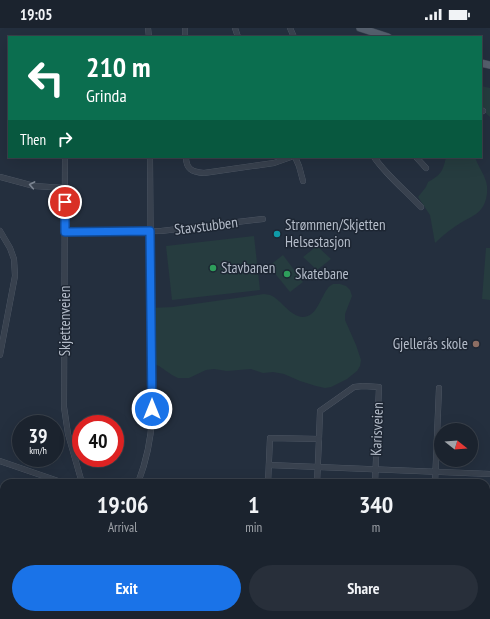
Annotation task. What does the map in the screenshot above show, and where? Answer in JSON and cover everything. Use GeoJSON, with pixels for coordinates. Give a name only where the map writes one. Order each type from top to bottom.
{"type":"FeatureCollection","features":[{"type":"Feature","properties":{"kind":"main road"},"geometry":{"type":"LineString","coordinates":[[360,28],[385,36]]}},
{"type":"Feature","properties":{"kind":"street","name":"Skjettenveien"},"geometry":{"type":"LineString","coordinates":[[65,158],[64,407],[68,434],[81,479]]}},
{"type":"Feature","properties":{"kind":"street"},"geometry":{"type":"LineString","coordinates":[[139,479],[147,454],[151,426],[152,399],[150,158]]}},
{"type":"Feature","properties":{"kind":"street"},"geometry":{"type":"LineString","coordinates":[[186,158],[186,162],[190,169],[195,172],[204,173],[274,162],[288,158]]}},
{"type":"Feature","properties":{"kind":"street"},"geometry":{"type":"LineString","coordinates":[[295,158],[303,181]]}},
{"type":"Feature","properties":{"kind":"street"},"geometry":{"type":"LineString","coordinates":[[375,158],[397,184],[421,207]]}},
{"type":"Feature","properties":{"kind":"street"},"geometry":{"type":"LineString","coordinates":[[417,158],[426,168]]}},
{"type":"Feature","properties":{"kind":"street"},"geometry":{"type":"LineString","coordinates":[[0,176],[34,186],[65,188]]}},
{"type":"Feature","properties":{"kind":"street","name":"Stavstubben"},"geometry":{"type":"LineString","coordinates":[[65,232],[162,232],[263,219]]}},
{"type":"Feature","properties":{"kind":"street"},"geometry":{"type":"LineString","coordinates":[[0,231],[10,248],[14,259],[15,276],[0,356]]}},
{"type":"Feature","properties":{"kind":"street","name":"Karisveien"},"geometry":{"type":"LineString","coordinates":[[318,479],[320,411],[354,387],[363,386],[379,387],[375,479]]}},
{"type":"Feature","properties":{"kind":"street"},"geometry":{"type":"LineString","coordinates":[[435,479],[439,388]]}},
{"type":"Feature","properties":{"kind":"street"},"geometry":{"type":"LineString","coordinates":[[268,479],[270,438],[319,439]]}},
{"type":"Feature","properties":{"kind":"street"},"geometry":{"type":"LineString","coordinates":[[0,461],[52,479]]}},
{"type":"Feature","properties":{"kind":"street","name":"Karisveien"},"geometry":{"type":"LineString","coordinates":[[269,465],[490,474]]}},
{"type":"Feature","properties":{"kind":"street"},"geometry":{"type":"LineString","coordinates":[[364,619],[378,619]]}},
{"type":"Feature","properties":{"kind":"green space"},"geometry":{"type":"Polygon","coordinates":[[[482,86],[490,88],[490,117],[482,110],[482,86]]]}},
{"type":"Feature","properties":{"kind":"green space"},"geometry":{"type":"Polygon","coordinates":[[[446,158],[475,158],[484,175],[487,186],[487,194],[484,205],[479,211],[451,229],[435,243],[430,215],[418,197],[428,182],[441,172],[446,158]]]}},
{"type":"Feature","properties":{"kind":"green space","name":"Stavbanen"},"geometry":{"type":"Polygon","coordinates":[[[254,236],[260,290],[172,300],[166,246],[254,236]]]}},
{"type":"Feature","properties":{"kind":"green space"},"geometry":{"type":"Polygon","coordinates":[[[317,246],[331,259],[317,270],[303,257],[317,246]]]}},
{"type":"Feature","properties":{"kind":"green space"},"geometry":{"type":"Polygon","coordinates":[[[486,248],[490,248],[490,300],[482,299],[486,248]]]}},
{"type":"Feature","properties":{"kind":"green space","name":"Skatebane"},"geometry":{"type":"Polygon","coordinates":[[[283,255],[303,282],[290,292],[269,266],[283,255]]]}},
{"type":"Feature","properties":{"kind":"green space"},"geometry":{"type":"Polygon","coordinates":[[[333,284],[346,286],[350,290],[352,296],[345,314],[345,320],[361,360],[357,371],[347,379],[331,387],[325,388],[316,386],[284,374],[273,372],[263,373],[251,369],[227,371],[214,369],[206,370],[189,378],[178,378],[159,366],[149,362],[149,308],[173,307],[265,294],[274,297],[294,314],[303,317],[312,314],[325,292],[333,284]]]}},
{"type":"Feature","properties":{"kind":"place","name":"Strømmen/Skjetten Helsestasjon"},"geometry":{"type":"Point","coordinates":[277,234]}},
{"type":"Feature","properties":{"kind":"place","name":"Stavbanen"},"geometry":{"type":"Point","coordinates":[213,268]}},
{"type":"Feature","properties":{"kind":"place","name":"Skatebane"},"geometry":{"type":"Point","coordinates":[287,274]}},
{"type":"Feature","properties":{"kind":"place","name":"Gjellerås skole"},"geometry":{"type":"Point","coordinates":[476,344]}},
{"type":"Feature","properties":{"kind":"route"},"geometry":{"type":"LineString","coordinates":[[65,202],[65,232],[150,231],[152,409]]}}]}
